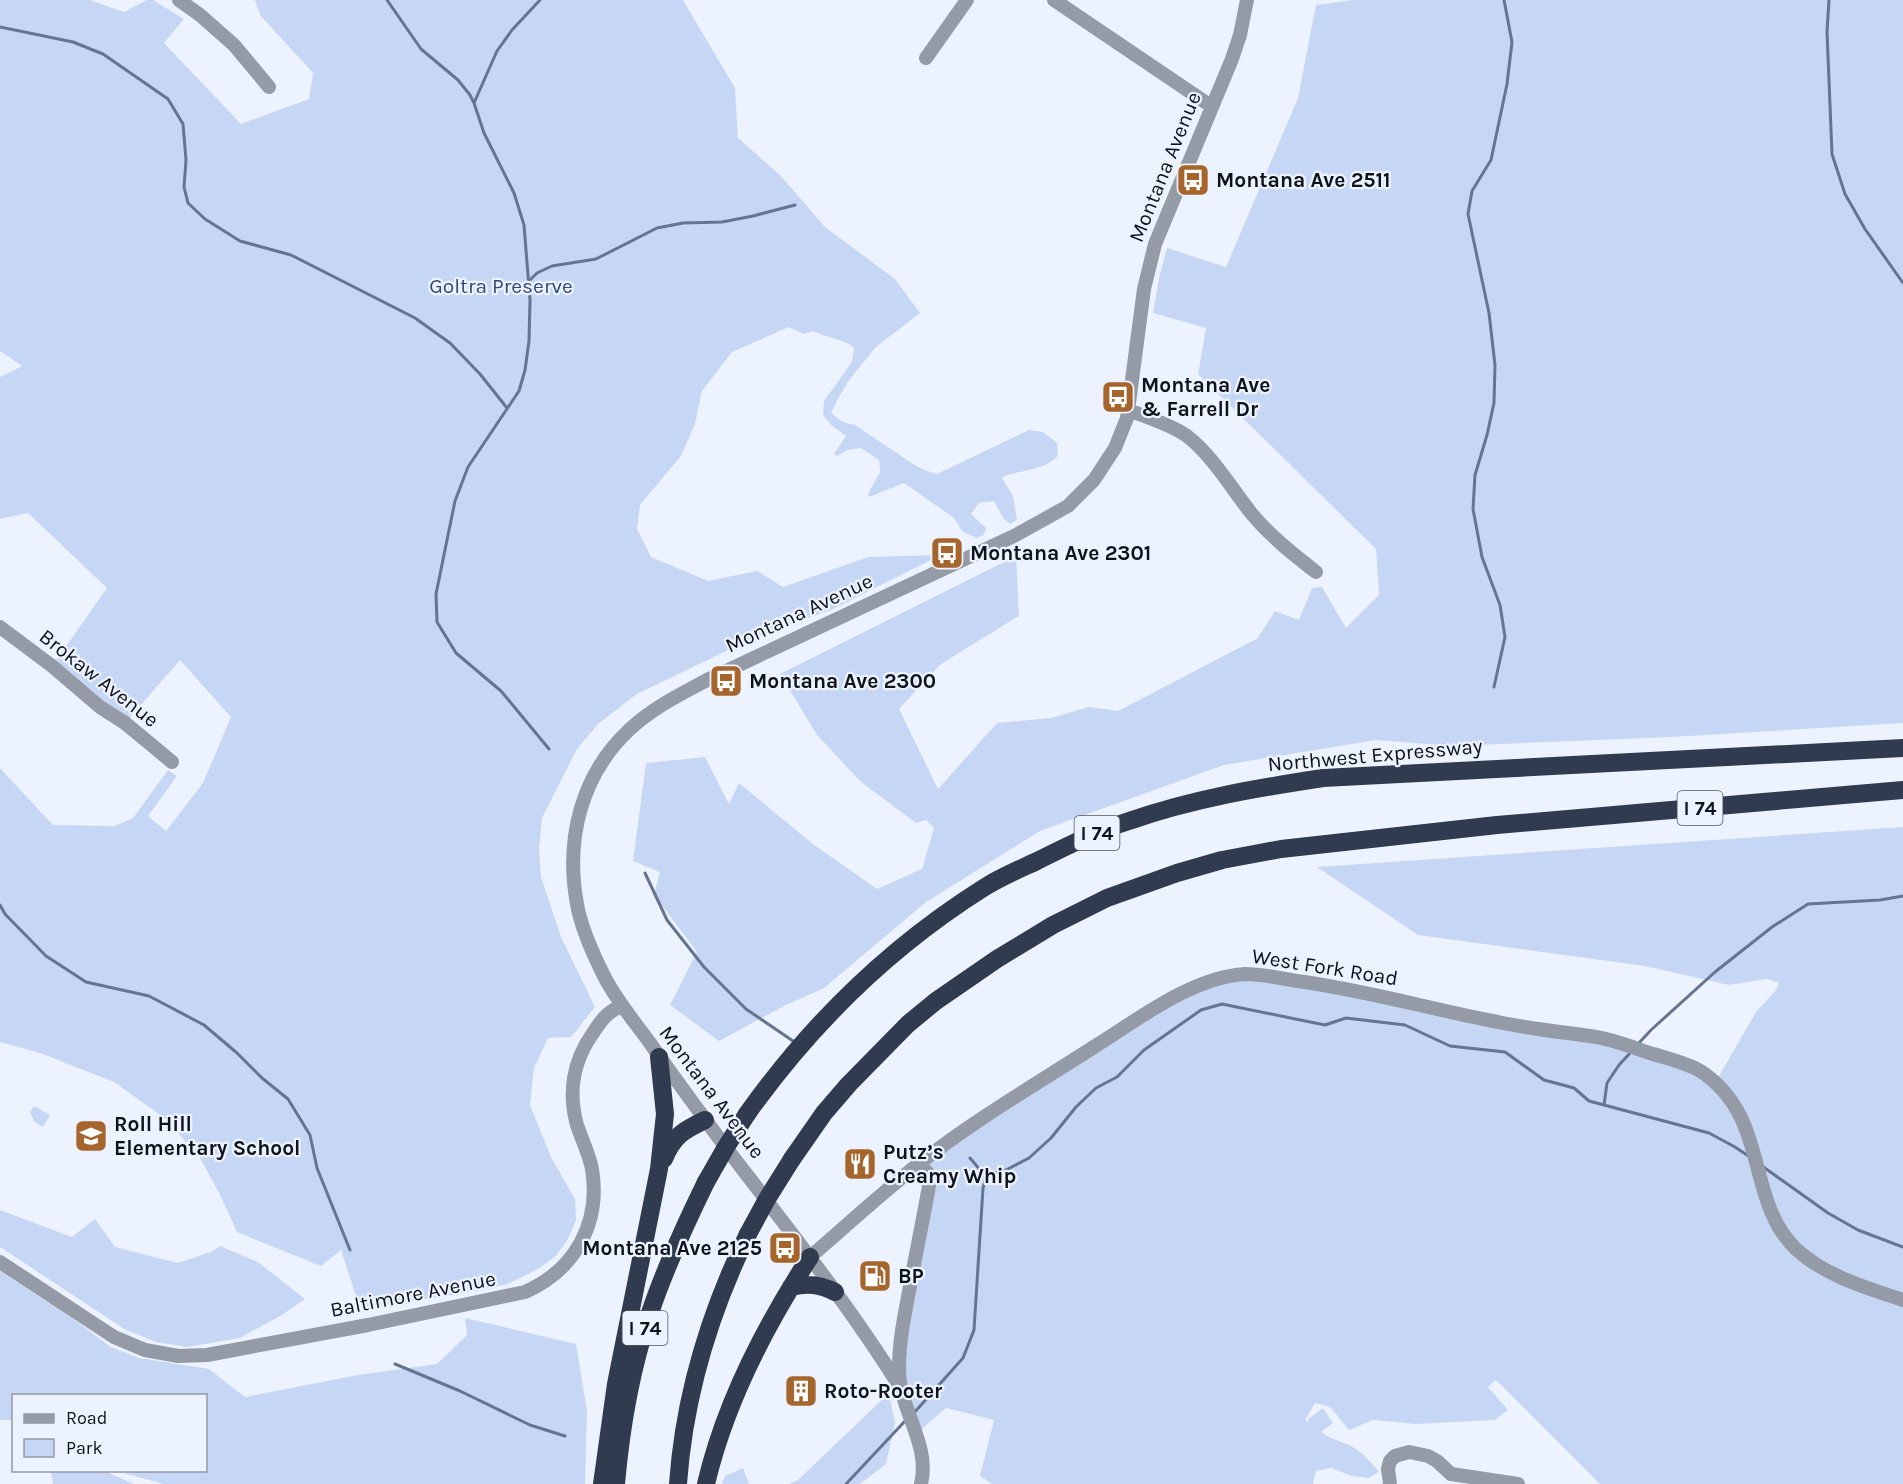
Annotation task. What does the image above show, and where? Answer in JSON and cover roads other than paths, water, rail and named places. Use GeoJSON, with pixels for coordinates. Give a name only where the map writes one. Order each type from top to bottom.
{"type":"FeatureCollection","features":[{"type":"Feature","properties":{"kind":"highway","name":"Northwest Expressway"},"geometry":{"type":"LineString","coordinates":[[616,1484],[620,1440],[632,1378],[649,1314],[706,1182],[726,1147],[747,1114],[844,998],[896,951],[941,916],[987,886],[1085,837],[1128,821],[1169,808],[1249,789],[1323,778],[1903,748]]}},
{"type":"Feature","properties":{"kind":"highway","name":"I 74"},"geometry":{"type":"LineString","coordinates":[[678,1484],[687,1418],[705,1343],[727,1280],[748,1234],[792,1159],[824,1113],[908,1024],[936,1001],[997,959],[1053,926],[1107,898],[1167,877],[1222,860],[1281,849],[1497,825],[1903,790]]}},
{"type":"Feature","properties":{"kind":"highway"},"geometry":{"type":"LineString","coordinates":[[602,1484],[616,1384],[659,1169],[665,1114],[659,1057]]}},
{"type":"Feature","properties":{"kind":"highway"},"geometry":{"type":"LineString","coordinates":[[659,1169],[678,1135],[685,1129],[705,1120]]}},
{"type":"Feature","properties":{"kind":"highway"},"geometry":{"type":"LineString","coordinates":[[706,1484],[742,1378],[790,1287],[810,1257]]}},
{"type":"Feature","properties":{"kind":"highway"},"geometry":{"type":"LineString","coordinates":[[790,1287],[802,1284],[823,1286],[835,1292]]}},
{"type":"Feature","properties":{"kind":"street"},"geometry":{"type":"LineString","coordinates":[[178,0],[200,15],[234,45],[269,87]]}},
{"type":"Feature","properties":{"kind":"street"},"geometry":{"type":"LineString","coordinates":[[926,58],[967,0]]}},
{"type":"Feature","properties":{"kind":"street"},"geometry":{"type":"LineString","coordinates":[[1054,0],[1211,106]]}},
{"type":"Feature","properties":{"kind":"street","name":"Montana Avenue"},"geometry":{"type":"LineString","coordinates":[[900,1387],[873,1344],[810,1257],[705,1120],[622,1005],[605,977],[591,947],[577,906],[573,847],[577,820],[589,785],[597,770],[617,742],[644,717],[709,679],[1017,535],[1068,506],[1083,492],[1104,466],[1119,439],[1129,410],[1144,289],[1152,254],[1165,216],[1232,59],[1247,0]]}},
{"type":"Feature","properties":{"kind":"street"},"geometry":{"type":"LineString","coordinates":[[1129,410],[1188,437],[1254,516],[1274,537],[1316,572]]}},
{"type":"Feature","properties":{"kind":"street","name":"Brokaw Avenue"},"geometry":{"type":"LineString","coordinates":[[0,627],[172,762]]}},
{"type":"Feature","properties":{"kind":"street","name":"West Fork Road"},"geometry":{"type":"LineString","coordinates":[[810,1257],[920,1163],[967,1129],[1144,1016],[1195,987],[1227,976],[1256,974],[1357,990],[1499,1023],[1593,1036],[1687,1065],[1701,1072],[1734,1105],[1750,1137],[1771,1213],[1794,1247],[1824,1269],[1903,1300]]}},
{"type":"Feature","properties":{"kind":"street","name":"Baltimore Avenue"},"geometry":{"type":"LineString","coordinates":[[0,1262],[114,1337],[145,1350],[178,1356],[218,1353],[403,1318],[525,1292],[540,1286],[566,1264],[586,1232],[595,1201],[594,1185],[591,1167],[574,1113],[572,1084],[580,1055],[588,1040],[606,1015],[622,1005]]}},
{"type":"Feature","properties":{"kind":"street"},"geometry":{"type":"LineString","coordinates":[[920,1163],[927,1172],[929,1186],[903,1322],[898,1369],[900,1387],[923,1461],[921,1484]]}},
{"type":"Feature","properties":{"kind":"street"},"geometry":{"type":"LineString","coordinates":[[1390,1484],[1388,1478],[1390,1461],[1395,1456],[1409,1452],[1428,1456],[1437,1461],[1447,1479],[1518,1484]]}},
{"type":"Feature","properties":{"kind":"waterway"},"geometry":{"type":"LineString","coordinates":[[387,0],[421,49],[458,80],[470,95],[484,133],[514,193],[524,225],[530,300],[529,341],[525,370],[519,391],[468,467],[455,501],[436,594],[437,622],[456,653],[501,691],[549,749]]}},
{"type":"Feature","properties":{"kind":"waterway"},"geometry":{"type":"LineString","coordinates":[[474,103],[497,51],[512,30],[540,0]]}},
{"type":"Feature","properties":{"kind":"waterway"},"geometry":{"type":"LineString","coordinates":[[1494,687],[1505,637],[1500,605],[1482,557],[1473,509],[1475,475],[1494,403],[1495,365],[1489,313],[1468,214],[1472,191],[1491,160],[1507,84],[1512,42],[1504,0]]}},
{"type":"Feature","properties":{"kind":"waterway"},"geometry":{"type":"LineString","coordinates":[[1829,0],[1827,32],[1832,154],[1845,194],[1865,229],[1903,283]]}},
{"type":"Feature","properties":{"kind":"waterway"},"geometry":{"type":"LineString","coordinates":[[0,27],[73,42],[103,54],[168,99],[183,124],[186,160],[184,187],[188,203],[205,219],[240,241],[291,255],[415,318],[450,343],[480,374],[507,408]]}},
{"type":"Feature","properties":{"kind":"waterway"},"geometry":{"type":"LineString","coordinates":[[530,280],[537,273],[552,266],[596,259],[657,228],[683,223],[722,222],[795,205]]}},
{"type":"Feature","properties":{"kind":"waterway"},"geometry":{"type":"LineString","coordinates":[[645,873],[667,920],[704,967],[746,1009],[793,1041]]}},
{"type":"Feature","properties":{"kind":"waterway"},"geometry":{"type":"LineString","coordinates":[[1638,1044],[1715,972],[1772,927],[1808,904],[1880,900],[1903,896]]}},
{"type":"Feature","properties":{"kind":"waterway"},"geometry":{"type":"LineString","coordinates":[[0,905],[5,914],[46,956],[86,982],[149,996],[204,1025],[288,1099],[310,1135],[317,1168],[350,1250]]}},
{"type":"Feature","properties":{"kind":"waterway"},"geometry":{"type":"LineString","coordinates":[[913,1414],[963,1358],[974,1330],[983,1188],[986,1177],[1029,1158],[1051,1138],[1076,1107],[1096,1088],[1117,1077],[1144,1050],[1201,1010],[1222,1004],[1325,1025],[1346,1018],[1405,1025],[1450,1046],[1505,1052],[1544,1080],[1574,1088],[1589,1101],[1709,1133],[1750,1157]]}},
{"type":"Feature","properties":{"kind":"waterway"},"geometry":{"type":"LineString","coordinates":[[1604,1105],[1607,1083],[1632,1051]]}},
{"type":"Feature","properties":{"kind":"waterway"},"geometry":{"type":"LineString","coordinates":[[970,1158],[986,1177]]}},
{"type":"Feature","properties":{"kind":"waterway"},"geometry":{"type":"LineString","coordinates":[[1762,1166],[1828,1213],[1858,1230],[1903,1247]]}},
{"type":"Feature","properties":{"kind":"waterway"},"geometry":{"type":"LineString","coordinates":[[395,1364],[460,1391],[530,1425],[565,1436]]}},
{"type":"Feature","properties":{"kind":"waterway"},"geometry":{"type":"LineString","coordinates":[[846,1484],[906,1420]]}},
{"type":"Feature","properties":{"kind":"place","name":"Montana Ave 2511"},"geometry":{"type":"Point","coordinates":[1193,180]}},
{"type":"Feature","properties":{"kind":"place","name":"Montana Ave & Farrell Dr"},"geometry":{"type":"Point","coordinates":[1118,397]}},
{"type":"Feature","properties":{"kind":"place","name":"Montana Ave 2301"},"geometry":{"type":"Point","coordinates":[947,553]}},
{"type":"Feature","properties":{"kind":"place","name":"Montana Ave 2300"},"geometry":{"type":"Point","coordinates":[726,681]}},
{"type":"Feature","properties":{"kind":"place","name":"Roll Hill Elementary School"},"geometry":{"type":"Point","coordinates":[91,1136]}},
{"type":"Feature","properties":{"kind":"place","name":"Putz’s Creamy Whip"},"geometry":{"type":"Point","coordinates":[860,1164]}},
{"type":"Feature","properties":{"kind":"place","name":"Montana Ave 2125"},"geometry":{"type":"Point","coordinates":[785,1248]}},
{"type":"Feature","properties":{"kind":"place","name":"BP"},"geometry":{"type":"Point","coordinates":[875,1276]}},
{"type":"Feature","properties":{"kind":"place","name":"Roto-Rooter"},"geometry":{"type":"Point","coordinates":[801,1391]}},
{"type":"Feature","properties":{"kind":"park label","name":"Goltra Preserve"},"geometry":{"type":"Point","coordinates":[501,286]}}]}
